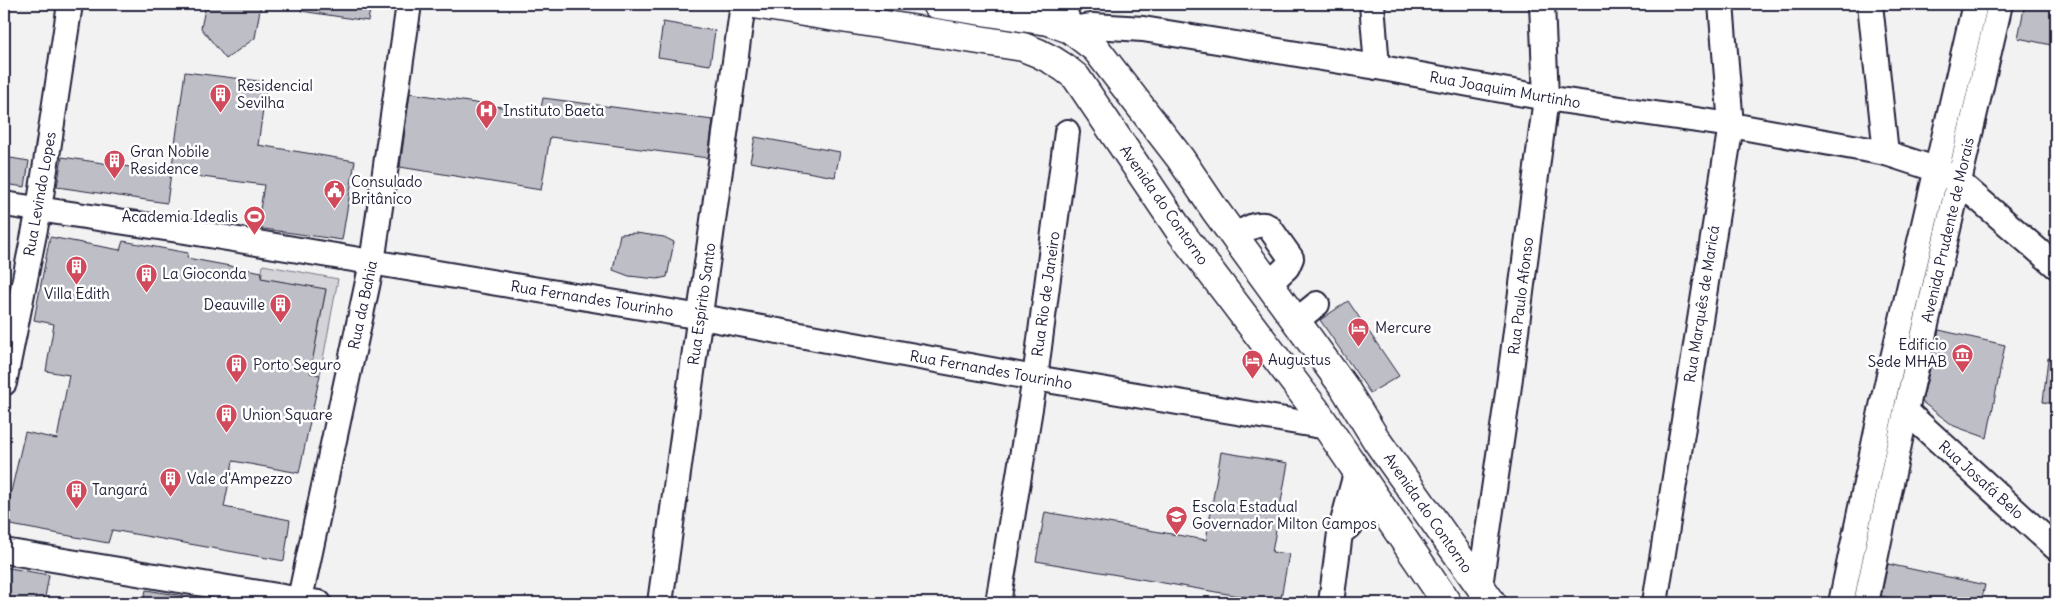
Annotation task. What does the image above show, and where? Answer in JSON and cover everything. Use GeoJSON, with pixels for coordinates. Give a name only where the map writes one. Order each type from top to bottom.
{"type":"FeatureCollection","features":[{"type":"Feature","properties":{"kind":"main road","name":"Avenida do Contorno"},"geometry":{"type":"LineString","coordinates":[[754,4],[1023,47],[1047,56],[1076,77],[1182,234],[1327,427],[1346,458],[1357,470],[1447,603]]}},
{"type":"Feature","properties":{"kind":"main road","name":"Avenida do Contorno"},"geometry":{"type":"LineString","coordinates":[[936,4],[1048,20],[1067,16],[1116,73],[1180,158],[1234,236],[1344,387],[1377,441],[1486,595]]}},
{"type":"Feature","properties":{"kind":"main road"},"geometry":{"type":"LineString","coordinates":[[1023,47],[1040,43],[1067,16]]}},
{"type":"Feature","properties":{"kind":"street","name":"Rua Levindo Lopes"},"geometry":{"type":"LineString","coordinates":[[4,383],[39,209],[70,4]]}},
{"type":"Feature","properties":{"kind":"street","name":"Rua da Bahia"},"geometry":{"type":"LineString","coordinates":[[306,602],[372,263],[409,4]]}},
{"type":"Feature","properties":{"kind":"street","name":"Rua Espírito Santo"},"geometry":{"type":"LineString","coordinates":[[660,603],[701,317],[742,4]]}},
{"type":"Feature","properties":{"kind":"street"},"geometry":{"type":"LineString","coordinates":[[1372,4],[1377,67]]}},
{"type":"Feature","properties":{"kind":"street","name":"Rua Paulo Afonso"},"geometry":{"type":"LineString","coordinates":[[1486,595],[1508,393],[1546,98],[1542,4]]}},
{"type":"Feature","properties":{"kind":"street","name":"Rua Marquês de Maricá"},"geometry":{"type":"LineString","coordinates":[[1655,603],[1730,125],[1720,4]]}},
{"type":"Feature","properties":{"kind":"street"},"geometry":{"type":"LineString","coordinates":[[1870,4],[1886,153]]}},
{"type":"Feature","properties":{"kind":"street","name":"Avenida Prudente de Morais"},"geometry":{"type":"LineString","coordinates":[[1841,603],[1884,397],[1975,4]]}},
{"type":"Feature","properties":{"kind":"street","name":"Avenida Prudente de Morais"},"geometry":{"type":"LineString","coordinates":[[1866,603],[1906,412],[2000,4]]}},
{"type":"Feature","properties":{"kind":"street","name":"Rua Joaquim Murtinho"},"geometry":{"type":"LineString","coordinates":[[1067,16],[1093,26],[1143,28],[1377,67],[1546,98],[1730,125],[1886,153],[1938,170],[1960,182],[2056,266]]}},
{"type":"Feature","properties":{"kind":"street","name":"Rua Rio de Janeiro"},"geometry":{"type":"LineString","coordinates":[[998,603],[1034,378],[1067,132]]}},
{"type":"Feature","properties":{"kind":"street","name":"Rua Fernandes Tourinho"},"geometry":{"type":"LineString","coordinates":[[4,204],[185,230],[701,317],[1034,378],[1327,427]]}},
{"type":"Feature","properties":{"kind":"street"},"geometry":{"type":"LineString","coordinates":[[1296,322],[1317,304]]}},
{"type":"Feature","properties":{"kind":"street","name":"Rua Josafá Belo"},"geometry":{"type":"LineString","coordinates":[[1906,412],[2056,548]]}},
{"type":"Feature","properties":{"kind":"street"},"geometry":{"type":"LineString","coordinates":[[1331,603],[1340,533],[1357,470]]}},
{"type":"Feature","properties":{"kind":"street"},"geometry":{"type":"LineString","coordinates":[[1340,533],[1379,502]]}},
{"type":"Feature","properties":{"kind":"street"},"geometry":{"type":"LineString","coordinates":[[4,551],[306,602]]}},
{"type":"Feature","properties":{"kind":"shaded area"},"geometry":{"type":"Polygon","coordinates":[[[263,265],[338,279],[320,375],[310,373],[326,290],[261,278],[263,265]]]}},
{"type":"Feature","properties":{"kind":"building"},"geometry":{"type":"Polygon","coordinates":[[[206,4],[261,4],[255,38],[226,59],[201,28],[206,4]]]}},
{"type":"Feature","properties":{"kind":"building"},"geometry":{"type":"Polygon","coordinates":[[[302,4],[371,4],[368,21],[301,11],[302,4]]]}},
{"type":"Feature","properties":{"kind":"building"},"geometry":{"type":"Polygon","coordinates":[[[2025,4],[2056,4],[2056,46],[2018,38],[2025,4]]]}},
{"type":"Feature","properties":{"kind":"building"},"geometry":{"type":"Polygon","coordinates":[[[663,22],[715,31],[710,65],[658,57],[663,22]]]}},
{"type":"Feature","properties":{"kind":"building"},"geometry":{"type":"Polygon","coordinates":[[[185,72],[267,82],[258,145],[355,161],[342,240],[257,228],[264,185],[171,173],[185,72]]]}},
{"type":"Feature","properties":{"kind":"building"},"geometry":{"type":"Polygon","coordinates":[[[410,93],[540,113],[543,98],[713,120],[708,158],[550,137],[541,190],[400,167],[410,93]]]}},
{"type":"Feature","properties":{"kind":"building"},"geometry":{"type":"Polygon","coordinates":[[[755,137],[840,152],[835,177],[750,162],[755,137]]]}},
{"type":"Feature","properties":{"kind":"building"},"geometry":{"type":"Polygon","coordinates":[[[4,157],[29,161],[25,187],[4,184],[4,157]]]}},
{"type":"Feature","properties":{"kind":"building","name":"Gran Nobile Residence"},"geometry":{"type":"Polygon","coordinates":[[[62,157],[171,173],[167,203],[57,187],[62,157]]]}},
{"type":"Feature","properties":{"kind":"building"},"geometry":{"type":"Polygon","coordinates":[[[636,233],[664,237],[674,242],[667,277],[657,279],[629,276],[613,270],[620,234],[636,233]]]}},
{"type":"Feature","properties":{"kind":"building"},"geometry":{"type":"Polygon","coordinates":[[[50,237],[120,250],[123,241],[188,253],[187,258],[262,272],[261,278],[326,289],[310,373],[320,375],[299,473],[233,461],[224,507],[290,520],[284,561],[112,530],[108,543],[11,525],[6,513],[25,432],[57,439],[69,375],[46,371],[54,324],[34,320],[50,237]]]}},
{"type":"Feature","properties":{"kind":"building"},"geometry":{"type":"Polygon","coordinates":[[[1348,301],[1399,376],[1370,393],[1320,320],[1348,301]]]}},
{"type":"Feature","properties":{"kind":"building","name":"Edificio Sede MHAB"},"geometry":{"type":"Polygon","coordinates":[[[1939,330],[2005,345],[1987,438],[1954,426],[1922,402],[1939,330]]]}},
{"type":"Feature","properties":{"kind":"building"},"geometry":{"type":"Polygon","coordinates":[[[2048,358],[2056,359],[2056,404],[2043,402],[2048,358]]]}},
{"type":"Feature","properties":{"kind":"building"},"geometry":{"type":"Polygon","coordinates":[[[1221,452],[1288,463],[1272,552],[1289,554],[1280,603],[1036,561],[1045,512],[1206,540],[1221,452]]]}},
{"type":"Feature","properties":{"kind":"building"},"geometry":{"type":"Polygon","coordinates":[[[1888,564],[1985,585],[1981,603],[1915,603],[1881,596],[1888,564]]]}},
{"type":"Feature","properties":{"kind":"building"},"geometry":{"type":"Polygon","coordinates":[[[4,567],[49,575],[44,603],[4,603],[4,567]]]}},
{"type":"Feature","properties":{"kind":"building"},"geometry":{"type":"Polygon","coordinates":[[[146,590],[184,596],[184,603],[143,603],[146,590]]]}},
{"type":"Feature","properties":{"kind":"place","name":"Residencial Sevilha"},"geometry":{"type":"Point","coordinates":[221,114]}},
{"type":"Feature","properties":{"kind":"place","name":"Instituto Baeta"},"geometry":{"type":"Point","coordinates":[487,130]}},
{"type":"Feature","properties":{"kind":"place","name":"Gran Nobile Residence"},"geometry":{"type":"Point","coordinates":[114,180]}},
{"type":"Feature","properties":{"kind":"place","name":"Consulado Britânico"},"geometry":{"type":"Point","coordinates":[335,210]}},
{"type":"Feature","properties":{"kind":"place","name":"Academia Idealis"},"geometry":{"type":"Point","coordinates":[254,236]}},
{"type":"Feature","properties":{"kind":"place","name":"Villa Edith"},"geometry":{"type":"Point","coordinates":[77,285]}},
{"type":"Feature","properties":{"kind":"place","name":"La Gioconda"},"geometry":{"type":"Point","coordinates":[146,293]}},
{"type":"Feature","properties":{"kind":"place","name":"Deauville"},"geometry":{"type":"Point","coordinates":[281,324]}},
{"type":"Feature","properties":{"kind":"place","name":"Mercure"},"geometry":{"type":"Point","coordinates":[1359,347]}},
{"type":"Feature","properties":{"kind":"place","name":"Edificio Sede MHAB"},"geometry":{"type":"Point","coordinates":[1963,373]}},
{"type":"Feature","properties":{"kind":"place","name":"Augustus"},"geometry":{"type":"Point","coordinates":[1252,379]}},
{"type":"Feature","properties":{"kind":"place","name":"Porto Seguro"},"geometry":{"type":"Point","coordinates":[237,384]}},
{"type":"Feature","properties":{"kind":"place","name":"Union Square"},"geometry":{"type":"Point","coordinates":[226,434]}},
{"type":"Feature","properties":{"kind":"place","name":"Vale d'Ampezzo"},"geometry":{"type":"Point","coordinates":[171,498]}},
{"type":"Feature","properties":{"kind":"place","name":"Tangará"},"geometry":{"type":"Point","coordinates":[76,509]}},
{"type":"Feature","properties":{"kind":"place","name":"Escola Estadual Governador Milton Campos"},"geometry":{"type":"Point","coordinates":[1176,535]}}]}
